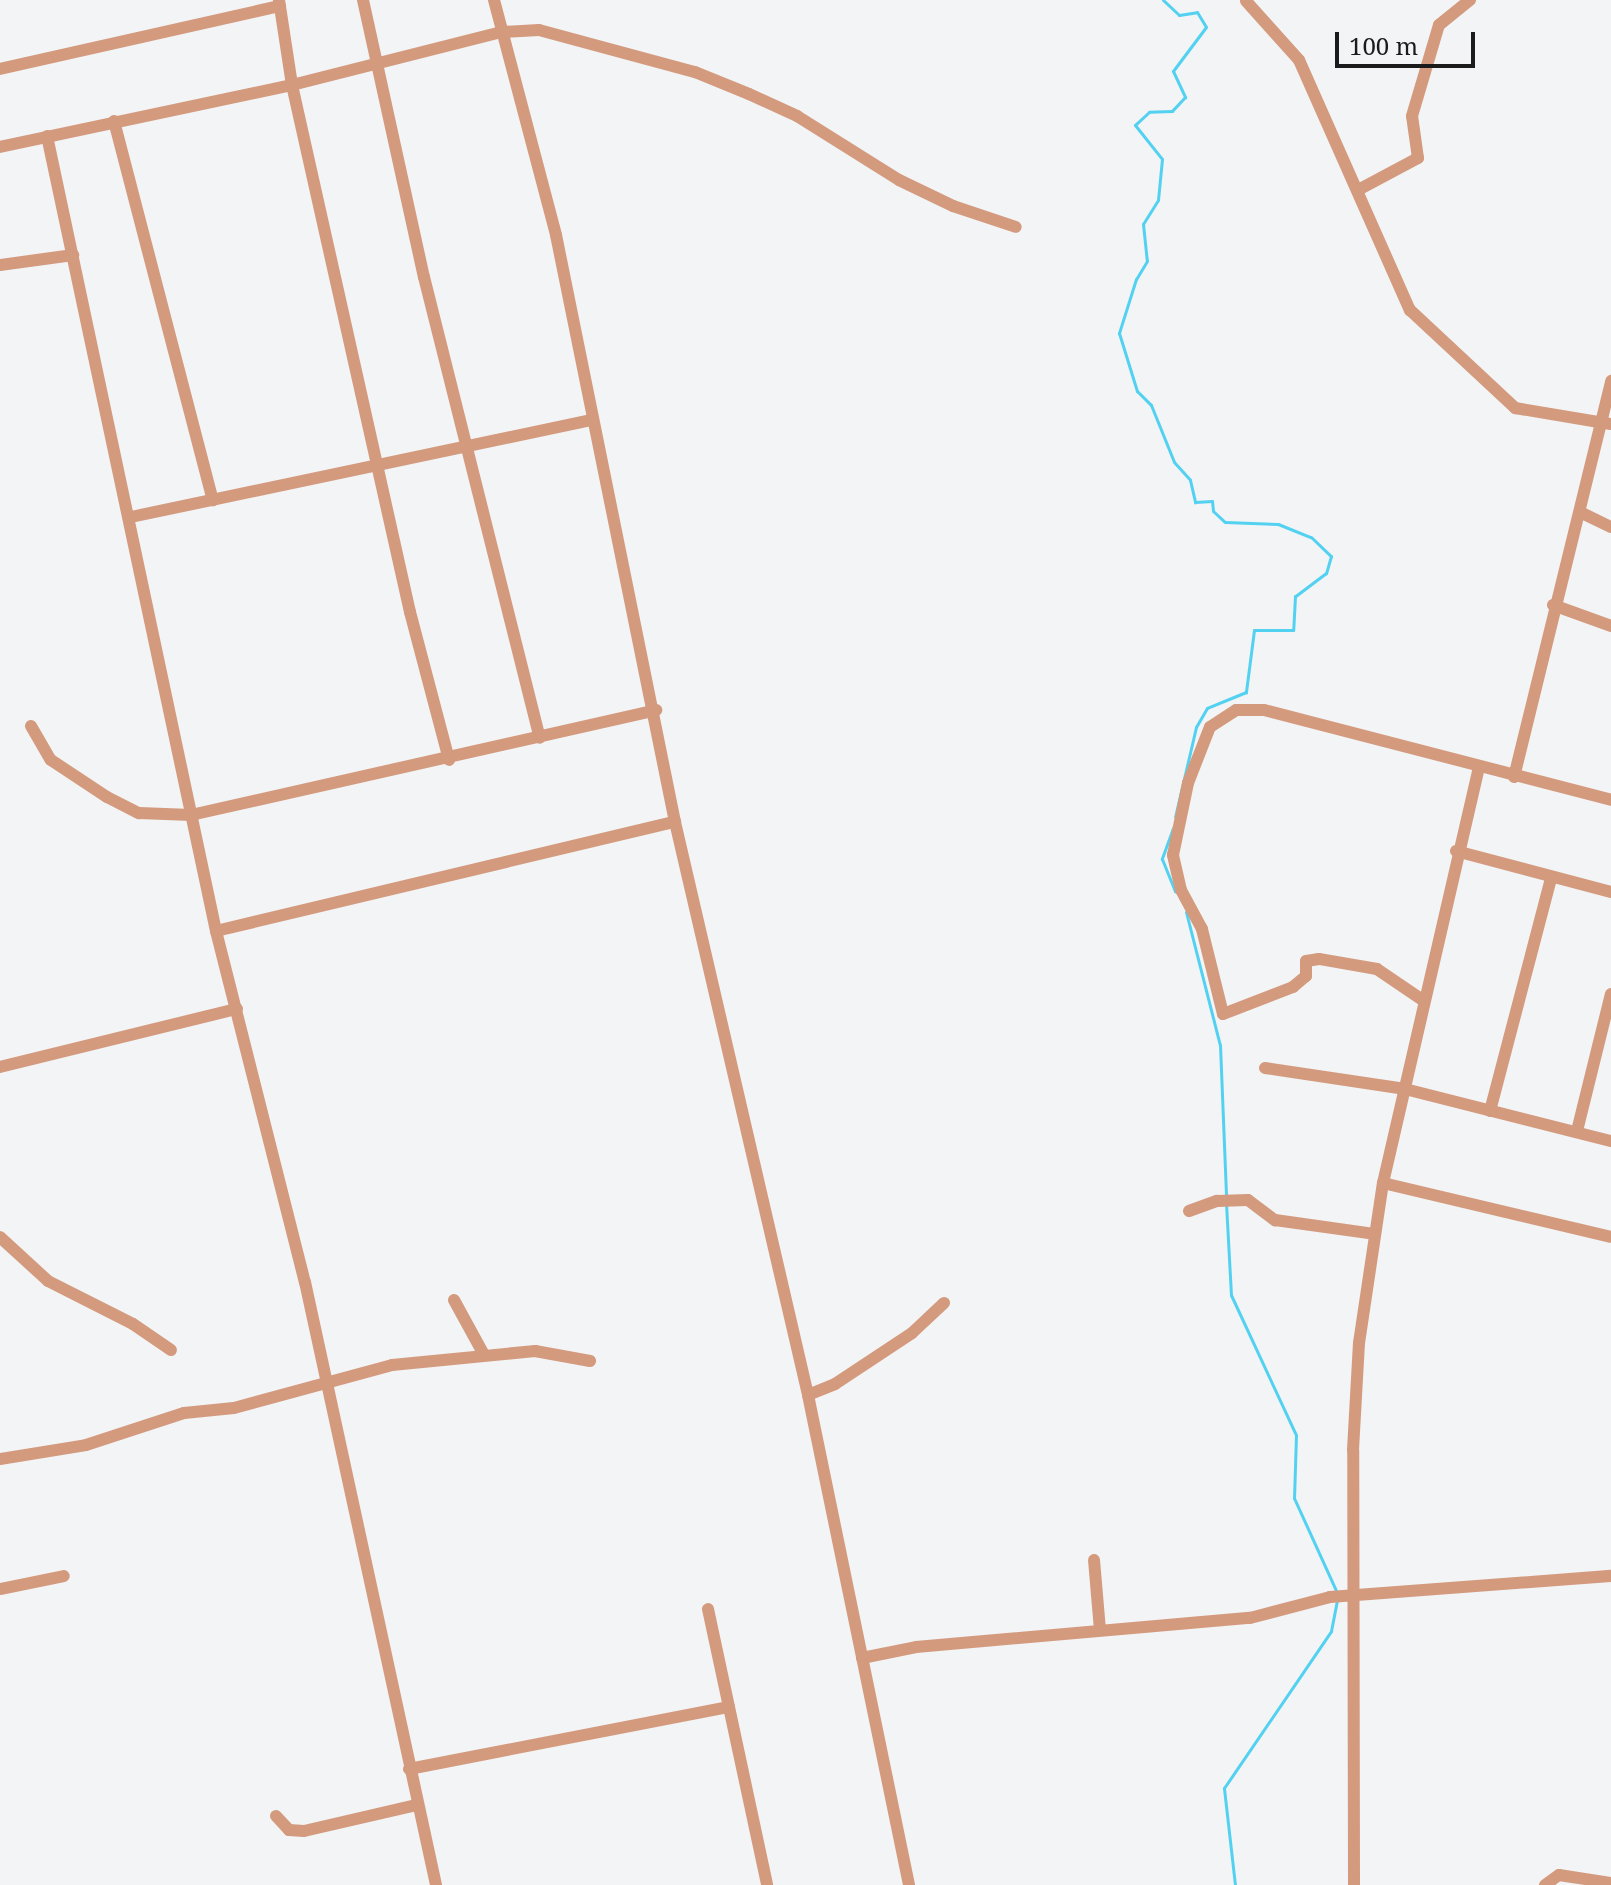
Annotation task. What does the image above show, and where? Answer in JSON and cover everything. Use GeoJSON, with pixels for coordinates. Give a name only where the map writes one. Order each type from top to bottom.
{"type":"FeatureCollection","features":[{"type":"Feature","properties":{"kind":"street"},"geometry":{"type":"LineString","coordinates":[[363,0],[375,65],[465,444],[540,738]]}},
{"type":"Feature","properties":{"kind":"street"},"geometry":{"type":"LineString","coordinates":[[494,0],[554,229],[592,420],[656,710],[675,822],[808,1395],[909,1885]]}},
{"type":"Feature","properties":{"kind":"street"},"geometry":{"type":"LineString","coordinates":[[1358,190],[1418,158],[1412,116],[1439,25],[1470,0]]}},
{"type":"Feature","properties":{"kind":"street"},"geometry":{"type":"LineString","coordinates":[[1246,1],[1297,56],[1410,310],[1515,408],[1606,423]]}},
{"type":"Feature","properties":{"kind":"street"},"geometry":{"type":"LineString","coordinates":[[0,69],[280,3],[292,85],[377,462],[449,760]]}},
{"type":"Feature","properties":{"kind":"street"},"geometry":{"type":"LineString","coordinates":[[0,147],[292,85],[502,32],[545,30],[695,72],[797,116],[953,206],[1016,227]]}},
{"type":"Feature","properties":{"kind":"street"},"geometry":{"type":"LineString","coordinates":[[114,121],[213,500]]}},
{"type":"Feature","properties":{"kind":"street"},"geometry":{"type":"LineString","coordinates":[[47,136],[131,517],[216,931],[328,1382],[436,1885]]}},
{"type":"Feature","properties":{"kind":"street"},"geometry":{"type":"LineString","coordinates":[[0,265],[73,255]]}},
{"type":"Feature","properties":{"kind":"street"},"geometry":{"type":"LineString","coordinates":[[1514,777],[1553,605],[1606,423],[1611,381]]}},
{"type":"Feature","properties":{"kind":"street"},"geometry":{"type":"LineString","coordinates":[[131,517],[377,462],[592,420]]}},
{"type":"Feature","properties":{"kind":"street"},"geometry":{"type":"LineString","coordinates":[[1580,512],[1611,527]]}},
{"type":"Feature","properties":{"kind":"street"},"geometry":{"type":"LineString","coordinates":[[1553,605],[1611,626]]}},
{"type":"Feature","properties":{"kind":"street"},"geometry":{"type":"LineString","coordinates":[[1424,1001],[1377,969],[1319,959],[1306,961],[1306,976],[1293,987],[1223,1014],[1202,929],[1181,890],[1173,860],[1188,783],[1210,727],[1244,708],[1372,736],[1514,777],[1610,798]]}},
{"type":"Feature","properties":{"kind":"street"},"geometry":{"type":"LineString","coordinates":[[31,726],[51,760],[107,797],[139,813],[191,815],[449,760],[656,710]]}},
{"type":"Feature","properties":{"kind":"street"},"geometry":{"type":"LineString","coordinates":[[1354,1885],[1350,1596],[1358,1352],[1383,1183],[1456,851],[1479,767]]}},
{"type":"Feature","properties":{"kind":"street"},"geometry":{"type":"LineString","coordinates":[[216,931],[675,822]]}},
{"type":"Feature","properties":{"kind":"street"},"geometry":{"type":"LineString","coordinates":[[1456,851],[1611,892]]}},
{"type":"Feature","properties":{"kind":"street"},"geometry":{"type":"LineString","coordinates":[[1490,1111],[1551,878]]}},
{"type":"Feature","properties":{"kind":"street"},"geometry":{"type":"LineString","coordinates":[[1577,1131],[1611,994]]}},
{"type":"Feature","properties":{"kind":"street"},"geometry":{"type":"LineString","coordinates":[[0,1067],[237,1009]]}},
{"type":"Feature","properties":{"kind":"street"},"geometry":{"type":"LineString","coordinates":[[1265,1068],[1405,1089],[1611,1141]]}},
{"type":"Feature","properties":{"kind":"street"},"geometry":{"type":"LineString","coordinates":[[1383,1183],[1611,1237]]}},
{"type":"Feature","properties":{"kind":"street"},"geometry":{"type":"LineString","coordinates":[[1189,1211],[1217,1201],[1248,1200],[1275,1220],[1374,1234]]}},
{"type":"Feature","properties":{"kind":"street"},"geometry":{"type":"LineString","coordinates":[[0,1237],[48,1281],[133,1324],[171,1350]]}},
{"type":"Feature","properties":{"kind":"street"},"geometry":{"type":"LineString","coordinates":[[454,1300],[483,1353]]}},
{"type":"Feature","properties":{"kind":"street"},"geometry":{"type":"LineString","coordinates":[[808,1395],[835,1384],[912,1333],[944,1303]]}},
{"type":"Feature","properties":{"kind":"street"},"geometry":{"type":"LineString","coordinates":[[0,1459],[86,1445],[184,1413],[234,1408],[392,1365],[483,1353],[535,1351],[590,1361]]}},
{"type":"Feature","properties":{"kind":"street"},"geometry":{"type":"LineString","coordinates":[[1094,1560],[1100,1630]]}},
{"type":"Feature","properties":{"kind":"street"},"geometry":{"type":"LineString","coordinates":[[0,1589],[64,1576]]}},
{"type":"Feature","properties":{"kind":"street"},"geometry":{"type":"LineString","coordinates":[[862,1658],[916,1647],[1250,1618],[1330,1597],[1611,1576]]}},
{"type":"Feature","properties":{"kind":"street"},"geometry":{"type":"LineString","coordinates":[[708,1609],[767,1885]]}},
{"type":"Feature","properties":{"kind":"street"},"geometry":{"type":"LineString","coordinates":[[409,1769],[729,1707]]}},
{"type":"Feature","properties":{"kind":"street"},"geometry":{"type":"LineString","coordinates":[[276,1816],[289,1830],[304,1831],[417,1805]]}},
{"type":"Feature","properties":{"kind":"street"},"geometry":{"type":"LineString","coordinates":[[1545,1885],[1559,1875],[1611,1883]]}},
{"type":"Feature","properties":{"kind":"waterway"},"geometry":{"type":"LineString","coordinates":[[1163,0],[1179,15],[1197,12],[1206,27],[1173,71],[1185,97],[1172,111],[1149,112],[1135,125],[1162,159],[1158,200],[1143,224],[1147,261],[1136,279],[1119,333],[1137,391],[1151,405],[1174,462],[1190,480],[1195,502],[1212,501],[1213,511],[1225,522],[1278,524],[1311,537],[1331,556],[1326,573],[1295,596],[1293,630],[1254,630],[1246,692],[1207,708],[1196,727],[1175,817]]}},
{"type":"Feature","properties":{"kind":"waterway"},"geometry":{"type":"LineString","coordinates":[[1173,828],[1162,859],[1175,891]]}},
{"type":"Feature","properties":{"kind":"waterway"},"geometry":{"type":"LineString","coordinates":[[1186,912],[1220,1045],[1226,1195]]}},
{"type":"Feature","properties":{"kind":"waterway"},"geometry":{"type":"LineString","coordinates":[[1226,1203],[1231,1295],[1296,1435],[1294,1498],[1337,1593]]}},
{"type":"Feature","properties":{"kind":"waterway"},"geometry":{"type":"LineString","coordinates":[[1235,1885],[1224,1788],[1331,1631],[1337,1601]]}}]}
